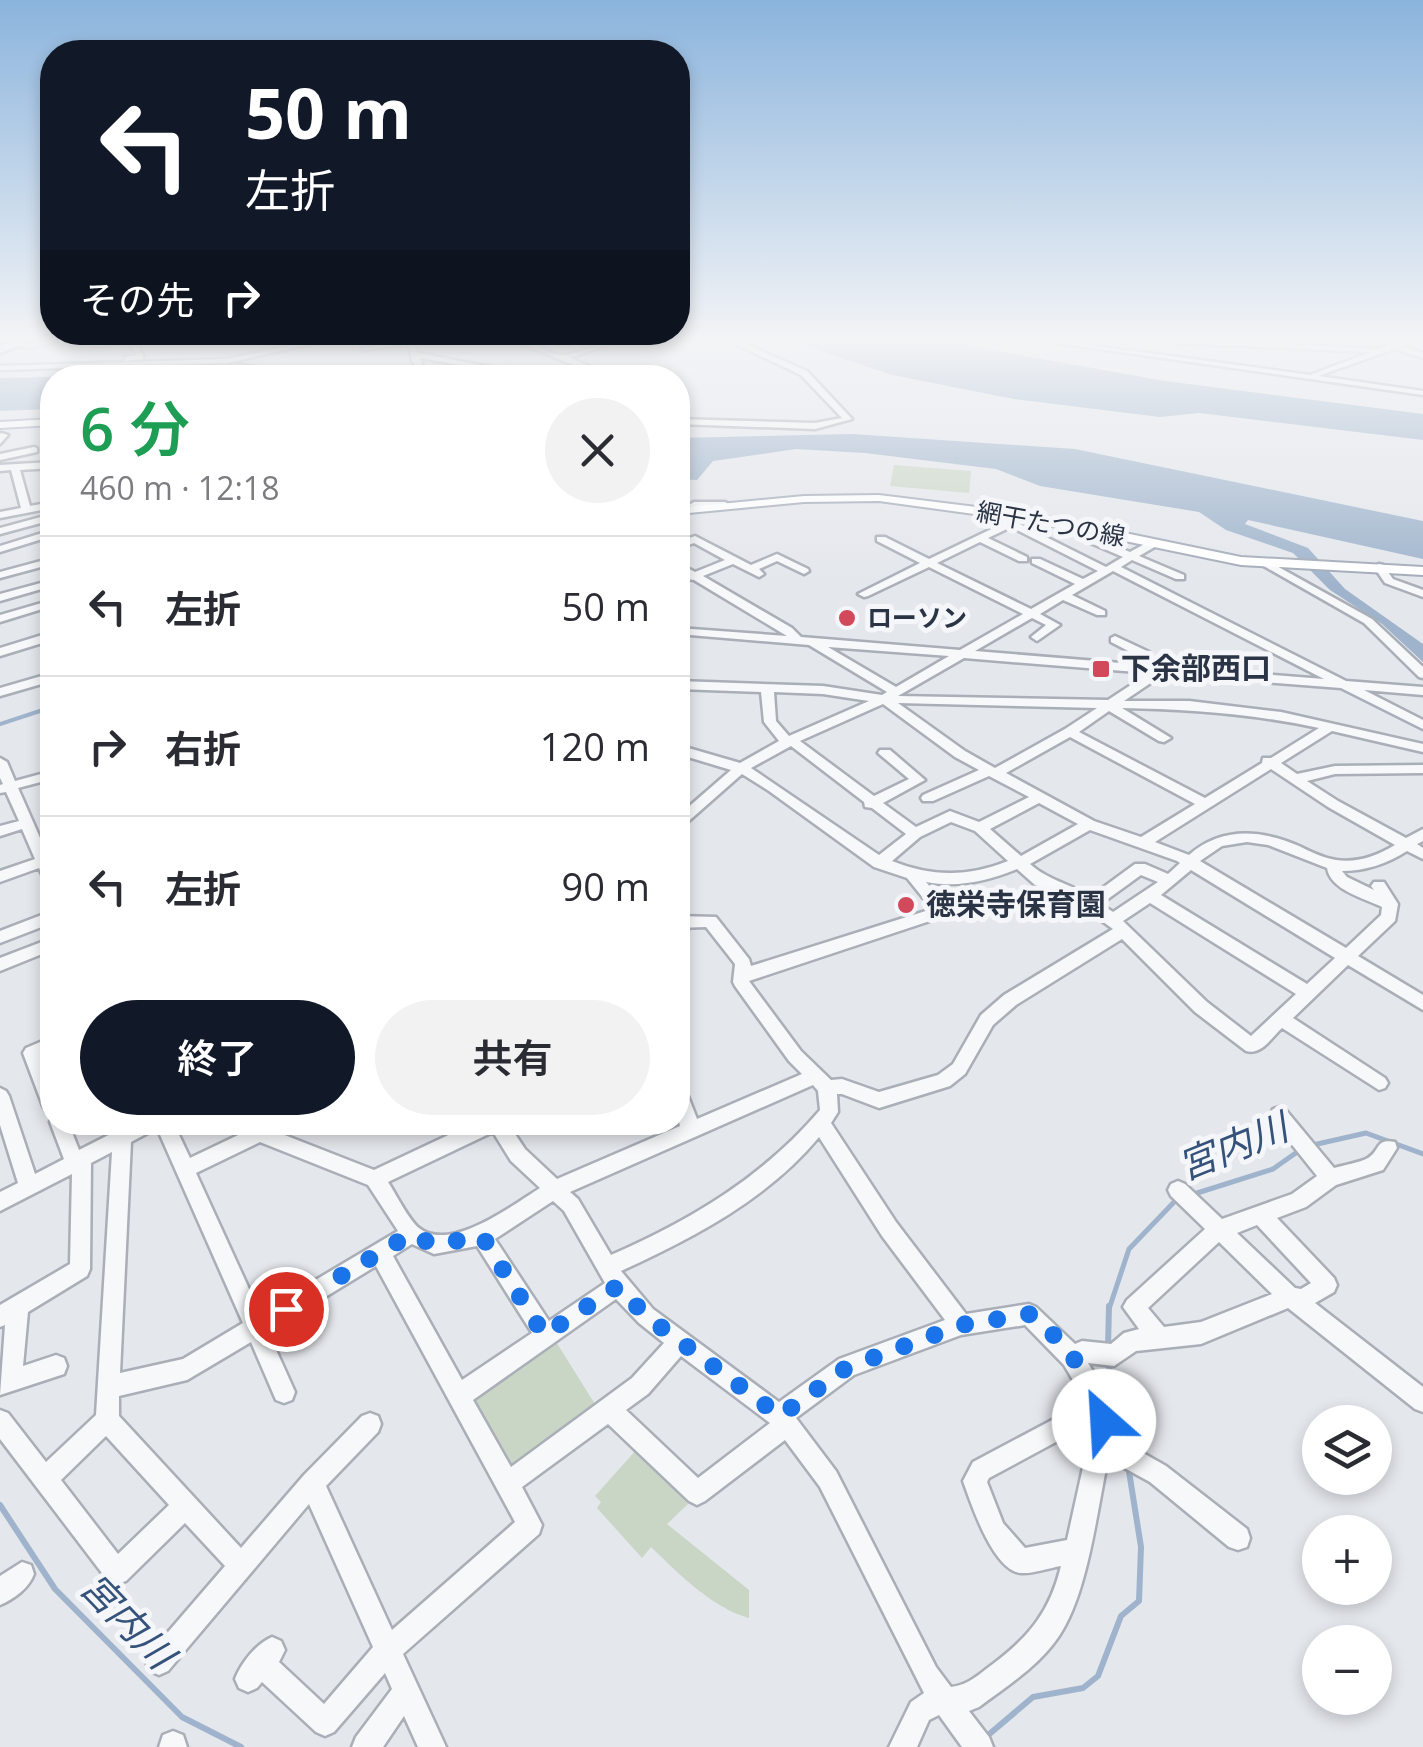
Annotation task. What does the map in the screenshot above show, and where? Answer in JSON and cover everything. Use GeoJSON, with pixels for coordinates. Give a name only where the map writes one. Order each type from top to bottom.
{"type":"FeatureCollection","features":[{"type":"Feature","properties":{"kind":"main road"},"geometry":{"type":"LineString","coordinates":[[1,434],[40,425]]}},
{"type":"Feature","properties":{"kind":"main road","name":"網干たつの線"},"geometry":{"type":"LineString","coordinates":[[690,510],[863,497],[1091,529],[1266,564],[1423,571]]}},
{"type":"Feature","properties":{"kind":"street"},"geometry":{"type":"LineString","coordinates":[[696,423],[814,426],[831,423]]}},
{"type":"Feature","properties":{"kind":"street"},"geometry":{"type":"LineString","coordinates":[[0,457],[34,450]]}},
{"type":"Feature","properties":{"kind":"street"},"geometry":{"type":"LineString","coordinates":[[26,509],[6,468],[40,465]]}},
{"type":"Feature","properties":{"kind":"street"},"geometry":{"type":"LineString","coordinates":[[694,505],[739,505]]}},
{"type":"Feature","properties":{"kind":"street"},"geometry":{"type":"LineString","coordinates":[[0,515],[40,507]]}},
{"type":"Feature","properties":{"kind":"street"},"geometry":{"type":"LineString","coordinates":[[864,594],[979,538],[1005,519],[1423,724]]}},
{"type":"Feature","properties":{"kind":"street"},"geometry":{"type":"LineString","coordinates":[[0,531],[40,521]]}},
{"type":"Feature","properties":{"kind":"street"},"geometry":{"type":"LineString","coordinates":[[1091,529],[1086,534],[1090,539],[1180,578]]}},
{"type":"Feature","properties":{"kind":"street"},"geometry":{"type":"LineString","coordinates":[[0,549],[40,537]]}},
{"type":"Feature","properties":{"kind":"street"},"geometry":{"type":"LineString","coordinates":[[882,538],[903,540],[1054,626],[1037,636]]}},
{"type":"Feature","properties":{"kind":"street"},"geometry":{"type":"LineString","coordinates":[[979,538],[1084,584]]}},
{"type":"Feature","properties":{"kind":"street"},"geometry":{"type":"LineString","coordinates":[[690,541],[695,539],[755,572],[777,557],[804,571]]}},
{"type":"Feature","properties":{"kind":"street"},"geometry":{"type":"LineString","coordinates":[[690,813],[740,769],[789,741],[890,695],[1154,542]]}},
{"type":"Feature","properties":{"kind":"street"},"geometry":{"type":"LineString","coordinates":[[690,575],[734,560]]}},
{"type":"Feature","properties":{"kind":"street"},"geometry":{"type":"LineString","coordinates":[[0,575],[40,564]]}},
{"type":"Feature","properties":{"kind":"street"},"geometry":{"type":"LineString","coordinates":[[690,564],[696,576]]}},
{"type":"Feature","properties":{"kind":"street"},"geometry":{"type":"LineString","coordinates":[[1266,564],[1368,621],[1423,674]]}},
{"type":"Feature","properties":{"kind":"street"},"geometry":{"type":"LineString","coordinates":[[1380,567],[1389,580],[1423,594]]}},
{"type":"Feature","properties":{"kind":"street"},"geometry":{"type":"LineString","coordinates":[[690,573],[890,695],[960,754],[1089,824],[1144,842],[1190,863],[1423,1003]]}},
{"type":"Feature","properties":{"kind":"street"},"geometry":{"type":"LineString","coordinates":[[0,598],[40,586]]}},
{"type":"Feature","properties":{"kind":"street"},"geometry":{"type":"LineString","coordinates":[[1064,596],[1101,613]]}},
{"type":"Feature","properties":{"kind":"street"},"geometry":{"type":"LineString","coordinates":[[2,614],[40,606]]}},
{"type":"Feature","properties":{"kind":"street"},"geometry":{"type":"LineString","coordinates":[[690,632],[1423,691]]}},
{"type":"Feature","properties":{"kind":"street"},"geometry":{"type":"LineString","coordinates":[[0,652],[40,640]]}},
{"type":"Feature","properties":{"kind":"street"},"geometry":{"type":"LineString","coordinates":[[1115,640],[1145,655],[1157,669]]}},
{"type":"Feature","properties":{"kind":"street"},"geometry":{"type":"LineString","coordinates":[[928,798],[1070,732],[1157,669]]}},
{"type":"Feature","properties":{"kind":"street"},"geometry":{"type":"LineString","coordinates":[[0,692],[40,680]]}},
{"type":"Feature","properties":{"kind":"street"},"geometry":{"type":"LineString","coordinates":[[690,686],[1210,708],[1330,726],[1423,748]]}},
{"type":"Feature","properties":{"kind":"street"},"geometry":{"type":"LineString","coordinates":[[766,688],[770,722],[789,741],[916,834]]}},
{"type":"Feature","properties":{"kind":"street"},"geometry":{"type":"LineString","coordinates":[[1113,703],[1164,738]]}},
{"type":"Feature","properties":{"kind":"street"},"geometry":{"type":"LineString","coordinates":[[1144,842],[1202,802],[1330,726]]}},
{"type":"Feature","properties":{"kind":"street"},"geometry":{"type":"LineString","coordinates":[[1070,732],[1202,802]]}},
{"type":"Feature","properties":{"kind":"street"},"geometry":{"type":"LineString","coordinates":[[690,752],[740,769],[879,863],[914,878],[980,879],[1021,863],[1089,824]]}},
{"type":"Feature","properties":{"kind":"street"},"geometry":{"type":"LineString","coordinates":[[870,804],[918,780],[885,753]]}},
{"type":"Feature","properties":{"kind":"street"},"geometry":{"type":"LineString","coordinates":[[0,762],[6,788],[19,804],[40,854]]}},
{"type":"Feature","properties":{"kind":"street"},"geometry":{"type":"LineString","coordinates":[[1268,762],[1416,849]]}},
{"type":"Feature","properties":{"kind":"street"},"geometry":{"type":"LineString","coordinates":[[1295,780],[1335,770],[1423,769]]}},
{"type":"Feature","properties":{"kind":"street"},"geometry":{"type":"LineString","coordinates":[[6,788],[40,778]]}},
{"type":"Feature","properties":{"kind":"street"},"geometry":{"type":"LineString","coordinates":[[908,785],[950,816],[980,828],[1040,881],[1091,904],[1119,925],[1190,996],[1252,1046],[1389,917],[1390,904],[1379,886]]}},
{"type":"Feature","properties":{"kind":"street"},"geometry":{"type":"LineString","coordinates":[[980,828],[1040,797]]}},
{"type":"Feature","properties":{"kind":"street"},"geometry":{"type":"LineString","coordinates":[[0,808],[19,804]]}},
{"type":"Feature","properties":{"kind":"street"},"geometry":{"type":"LineString","coordinates":[[879,863],[916,834],[950,816]]}},
{"type":"Feature","properties":{"kind":"street"},"geometry":{"type":"LineString","coordinates":[[0,831],[27,823]]}},
{"type":"Feature","properties":{"kind":"street"},"geometry":{"type":"LineString","coordinates":[[690,1127],[691,1130],[821,1082],[879,1100],[944,1081],[960,1069],[988,1020],[1010,1000],[1119,925],[1150,895],[1222,840],[1277,843],[1334,868],[1354,870],[1416,849],[1423,834]]}},
{"type":"Feature","properties":{"kind":"street"},"geometry":{"type":"LineString","coordinates":[[0,876],[40,862]]}},
{"type":"Feature","properties":{"kind":"street"},"geometry":{"type":"LineString","coordinates":[[1091,904],[1140,868],[1169,881]]}},
{"type":"Feature","properties":{"kind":"street"},"geometry":{"type":"LineString","coordinates":[[1334,868],[1335,876],[1342,881],[1390,904]]}},
{"type":"Feature","properties":{"kind":"street"},"geometry":{"type":"LineString","coordinates":[[743,975],[943,911],[914,878]]}},
{"type":"Feature","properties":{"kind":"street"},"geometry":{"type":"LineString","coordinates":[[1150,895],[1309,994]]}},
{"type":"Feature","properties":{"kind":"street"},"geometry":{"type":"LineString","coordinates":[[458,1396],[544,1335],[612,1277],[704,1222],[754,1186],[829,1112],[821,1082],[759,1011],[741,982],[744,963],[710,921],[690,922]]}},
{"type":"Feature","properties":{"kind":"street"},"geometry":{"type":"LineString","coordinates":[[0,938],[40,922]]}},
{"type":"Feature","properties":{"kind":"street"},"geometry":{"type":"LineString","coordinates":[[0,965],[40,949]]}},
{"type":"Feature","properties":{"kind":"street"},"geometry":{"type":"LineString","coordinates":[[1282,1019],[1379,1083]]}},
{"type":"Feature","properties":{"kind":"street"},"geometry":{"type":"LineString","coordinates":[[40,1049],[32,1053],[40,1074]]}},
{"type":"Feature","properties":{"kind":"street"},"geometry":{"type":"LineString","coordinates":[[0,1096],[29,1186]]}},
{"type":"Feature","properties":{"kind":"street"},"geometry":{"type":"LineString","coordinates":[[1279,1115],[1330,1178]]}},
{"type":"Feature","properties":{"kind":"street"},"geometry":{"type":"LineString","coordinates":[[820,1123],[889,1229],[961,1325]]}},
{"type":"Feature","properties":{"kind":"street"},"geometry":{"type":"LineString","coordinates":[[56,1366],[5,1383],[9,1311],[80,1268],[78,1160],[66,1135]]}},
{"type":"Feature","properties":{"kind":"street"},"geometry":{"type":"LineString","coordinates":[[0,1202],[128,1135]]}},
{"type":"Feature","properties":{"kind":"street"},"geometry":{"type":"LineString","coordinates":[[170,1135],[284,1392]]}},
{"type":"Feature","properties":{"kind":"street"},"geometry":{"type":"LineString","coordinates":[[186,1169],[253,1135]]}},
{"type":"Feature","properties":{"kind":"street"},"geometry":{"type":"LineString","coordinates":[[266,1135],[374,1179],[411,1234],[434,1245],[482,1236],[556,1189],[680,1135]]}},
{"type":"Feature","properties":{"kind":"street"},"geometry":{"type":"LineString","coordinates":[[374,1179],[468,1135]]}},
{"type":"Feature","properties":{"kind":"street"},"geometry":{"type":"LineString","coordinates":[[505,1135],[518,1155],[571,1204],[612,1277],[680,1341],[783,1420],[828,1480],[889,1608],[975,1742]]}},
{"type":"Feature","properties":{"kind":"street"},"geometry":{"type":"LineString","coordinates":[[45,1479],[107,1420],[122,1138]]}},
{"type":"Feature","properties":{"kind":"street"},"geometry":{"type":"LineString","coordinates":[[1160,1338],[1134,1307],[1218,1230],[1299,1201],[1330,1178],[1376,1164],[1388,1148]]}},
{"type":"Feature","properties":{"kind":"street"},"geometry":{"type":"LineString","coordinates":[[1183,1196],[1290,1297],[1423,1401]]}},
{"type":"Feature","properties":{"kind":"street"},"geometry":{"type":"LineString","coordinates":[[1072,1357],[1108,1354],[1132,1341],[1202,1333],[1290,1297],[1303,1300],[1327,1285],[1261,1214]]}},
{"type":"Feature","properties":{"kind":"street"},"geometry":{"type":"LineString","coordinates":[[109,1387],[187,1369],[411,1234]]}},
{"type":"Feature","properties":{"kind":"street"},"geometry":{"type":"LineString","coordinates":[[482,1236],[544,1335]]}},
{"type":"Feature","properties":{"kind":"street"},"geometry":{"type":"LineString","coordinates":[[261,1665],[324,1723],[387,1651],[530,1525],[380,1252]]}},
{"type":"Feature","properties":{"kind":"street"},"geometry":{"type":"LineString","coordinates":[[608,1409],[697,1494],[846,1368],[961,1325],[1030,1314],[1072,1357],[1102,1406],[1120,1454],[1238,1538]]}},
{"type":"Feature","properties":{"kind":"street"},"geometry":{"type":"LineString","coordinates":[[507,1484],[640,1386],[680,1341]]}},
{"type":"Feature","properties":{"kind":"street"},"geometry":{"type":"LineString","coordinates":[[1078,1550],[1020,1561],[994,1531],[976,1481],[981,1470],[1102,1406]]}},
{"type":"Feature","properties":{"kind":"street"},"geometry":{"type":"LineString","coordinates":[[107,1420],[240,1565]]}},
{"type":"Feature","properties":{"kind":"street"},"geometry":{"type":"LineString","coordinates":[[0,1421],[117,1572],[186,1506]]}},
{"type":"Feature","properties":{"kind":"street"},"geometry":{"type":"LineString","coordinates":[[159,1662],[312,1482],[370,1424]]}},
{"type":"Feature","properties":{"kind":"street"},"geometry":{"type":"LineString","coordinates":[[904,1747],[920,1710],[970,1698],[1025,1656],[1051,1626],[1067,1593],[1078,1550],[1120,1454]]}},
{"type":"Feature","properties":{"kind":"street"},"geometry":{"type":"LineString","coordinates":[[312,1482],[432,1747]]}},
{"type":"Feature","properties":{"kind":"street"},"geometry":{"type":"LineString","coordinates":[[0,1592],[22,1574]]}},
{"type":"Feature","properties":{"kind":"street"},"geometry":{"type":"LineString","coordinates":[[366,1747],[406,1692]]}},
{"type":"Feature","properties":{"kind":"green space"},"geometry":{"type":"Polygon","coordinates":[[[894,465],[971,471],[969,493],[890,486],[894,465]]]}},
{"type":"Feature","properties":{"kind":"green space"},"geometry":{"type":"Polygon","coordinates":[[[553,1337],[598,1409],[517,1467],[503,1466],[470,1406],[474,1390],[553,1337]]]}},
{"type":"Feature","properties":{"kind":"green space"},"geometry":{"type":"Polygon","coordinates":[[[637,1449],[688,1504],[667,1524],[749,1590],[749,1618],[709,1598],[651,1547],[642,1558],[597,1508],[601,1502],[595,1496],[637,1449]]]}},
{"type":"Feature","properties":{"kind":"water"},"geometry":{"type":"Polygon","coordinates":[[[1278,423],[1423,423],[1423,440],[1278,423]]]}},
{"type":"Feature","properties":{"kind":"water"},"geometry":{"type":"Polygon","coordinates":[[[852,434],[1075,449],[1423,521],[1423,559],[1248,520],[1245,524],[1308,548],[1345,589],[1423,644],[1423,662],[1382,624],[1330,590],[1293,553],[1226,530],[1199,512],[1040,486],[996,469],[865,453],[796,449],[713,461],[697,480],[690,480],[690,438],[852,434]]]}},
{"type":"Feature","properties":{"kind":"waterway"},"geometry":{"type":"LineString","coordinates":[[867,693],[888,695]]}},
{"type":"Feature","properties":{"kind":"waterway"},"geometry":{"type":"LineString","coordinates":[[0,724],[40,711]]}},
{"type":"Feature","properties":{"kind":"waterway","name":"宮内川"},"geometry":{"type":"LineString","coordinates":[[1313,1145],[1366,1133],[1423,1154]]}},
{"type":"Feature","properties":{"kind":"waterway","name":"宮内川"},"geometry":{"type":"LineString","coordinates":[[1194,1194],[1273,1169],[1300,1150]]}},
{"type":"Feature","properties":{"kind":"waterway","name":"宮内川"},"geometry":{"type":"LineString","coordinates":[[1109,1309],[1129,1249],[1176,1200]]}},
{"type":"Feature","properties":{"kind":"waterway","name":"宮内川"},"geometry":{"type":"LineString","coordinates":[[1108,1347],[1109,1306]]}},
{"type":"Feature","properties":{"kind":"waterway","name":"宮内川"},"geometry":{"type":"LineString","coordinates":[[1108,1362],[1124,1446]]}},
{"type":"Feature","properties":{"kind":"waterway","name":"宮内川"},"geometry":{"type":"LineString","coordinates":[[987,1736],[1033,1697],[1083,1688],[1098,1676],[1121,1616],[1139,1601],[1141,1547],[1128,1465]]}},
{"type":"Feature","properties":{"kind":"waterway","name":"宮内川"},"geometry":{"type":"LineString","coordinates":[[0,1505],[55,1589],[182,1717],[241,1747]]}},
{"type":"Feature","properties":{"kind":"place","name":"ローソン"},"geometry":{"type":"Point","coordinates":[847,618]}},
{"type":"Feature","properties":{"kind":"place","name":"下余部西口"},"geometry":{"type":"Point","coordinates":[1101,669]}},
{"type":"Feature","properties":{"kind":"place","name":"徳栄寺保育園"},"geometry":{"type":"Point","coordinates":[906,905]}},
{"type":"Feature","properties":{"kind":"route"},"geometry":{"type":"LineString","coordinates":[[286,1309],[411,1234],[434,1245],[482,1236],[544,1335],[618,1286],[646,1316],[780,1416],[846,1368],[961,1325],[1030,1314],[1072,1357],[1102,1406],[1104,1421]]}}]}
